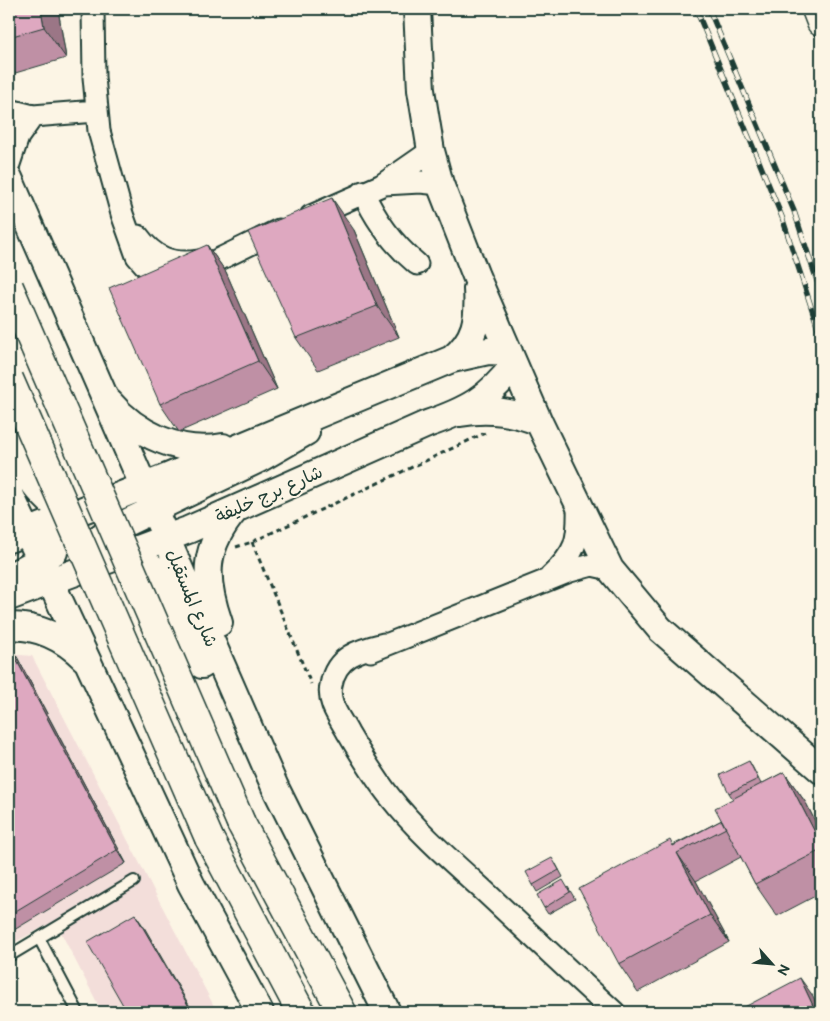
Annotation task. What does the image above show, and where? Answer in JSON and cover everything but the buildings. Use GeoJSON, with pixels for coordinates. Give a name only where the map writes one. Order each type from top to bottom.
{"type":"FeatureCollection","features":[{"type":"Feature","properties":{"kind":"main road"},"geometry":{"type":"LineString","coordinates":[[816,9],[821,22]]}},
{"type":"Feature","properties":{"kind":"main road"},"geometry":{"type":"LineString","coordinates":[[9,287],[241,823],[342,1012]]}},
{"type":"Feature","properties":{"kind":"main road"},"geometry":{"type":"LineString","coordinates":[[9,379],[209,838],[301,1012]]}},
{"type":"Feature","properties":{"kind":"street"},"geometry":{"type":"LineString","coordinates":[[94,9],[95,103],[103,150],[122,214],[148,249],[166,260],[187,263],[218,258],[372,189],[431,151]]}},
{"type":"Feature","properties":{"kind":"street"},"geometry":{"type":"LineString","coordinates":[[417,9],[421,90],[431,151],[440,184],[476,276],[539,422],[610,569],[660,629],[821,770]]}},
{"type":"Feature","properties":{"kind":"street"},"geometry":{"type":"LineString","coordinates":[[9,110],[39,115],[71,114],[95,103]]}},
{"type":"Feature","properties":{"kind":"street"},"geometry":{"type":"LineString","coordinates":[[9,164],[18,137],[39,115]]}},
{"type":"Feature","properties":{"kind":"street","name":"شارع المستقبل"},"geometry":{"type":"LineString","coordinates":[[9,178],[96,383],[274,786],[387,1012]]}},
{"type":"Feature","properties":{"kind":"street"},"geometry":{"type":"LineString","coordinates":[[372,189],[420,182],[440,184]]}},
{"type":"Feature","properties":{"kind":"street"},"geometry":{"type":"LineString","coordinates":[[372,189],[371,209],[391,239],[417,264]]}},
{"type":"Feature","properties":{"kind":"street"},"geometry":{"type":"LineString","coordinates":[[452,359],[468,342],[478,321],[476,276]]}},
{"type":"Feature","properties":{"kind":"street"},"geometry":{"type":"LineString","coordinates":[[9,577],[45,572],[86,532],[248,441],[452,359],[488,351],[512,358]]}},
{"type":"Feature","properties":{"kind":"street","name":"شارع برج خليفة"},"geometry":{"type":"LineString","coordinates":[[9,598],[45,572],[123,553],[166,538],[427,424],[460,413],[490,392],[512,358]]}},
{"type":"Feature","properties":{"kind":"street"},"geometry":{"type":"LineString","coordinates":[[96,383],[116,410],[142,431],[158,439],[180,446],[203,449],[218,448],[248,441]]}},
{"type":"Feature","properties":{"kind":"street"},"geometry":{"type":"LineString","coordinates":[[148,498],[283,446],[360,397]]}},
{"type":"Feature","properties":{"kind":"street"},"geometry":{"type":"LineString","coordinates":[[460,413],[487,410],[505,411],[539,422]]}},
{"type":"Feature","properties":{"kind":"street"},"geometry":{"type":"LineString","coordinates":[[9,442],[31,481],[42,494],[86,532],[123,553],[142,559],[157,571],[168,589],[230,725],[250,757],[274,786]]}},
{"type":"Feature","properties":{"kind":"street"},"geometry":{"type":"LineString","coordinates":[[9,492],[18,536],[45,572],[191,884],[260,1012]]}},
{"type":"Feature","properties":{"kind":"street"},"geometry":{"type":"LineString","coordinates":[[546,580],[564,564],[577,541],[578,504]]}},
{"type":"Feature","properties":{"kind":"street"},"geometry":{"type":"LineString","coordinates":[[235,697],[231,658],[211,598],[208,577],[209,556],[214,543],[227,519],[236,509]]}},
{"type":"Feature","properties":{"kind":"street"},"geometry":{"type":"LineString","coordinates":[[18,536],[86,532],[139,538],[166,538]]}},
{"type":"Feature","properties":{"kind":"street"},"geometry":{"type":"LineString","coordinates":[[610,569],[592,565],[546,580],[384,644],[356,662],[344,683],[343,708],[349,735],[375,776],[416,827],[614,1012]]}},
{"type":"Feature","properties":{"kind":"street"},"geometry":{"type":"LineString","coordinates":[[9,626],[37,629],[51,634],[76,649],[86,660]]}},
{"type":"Feature","properties":{"kind":"lane"},"geometry":{"type":"LineString","coordinates":[[9,956],[134,881]]}},
{"type":"Feature","properties":{"kind":"lane"},"geometry":{"type":"LineString","coordinates":[[39,938],[78,1012]]}},
{"type":"Feature","properties":{"kind":"path"},"geometry":{"type":"LineString","coordinates":[[252,542],[313,689]]}},
{"type":"Feature","properties":{"kind":"shaded area"},"geometry":{"type":"Polygon","coordinates":[[[9,654],[32,656],[217,1012],[102,1012],[55,921],[9,945],[9,654]]]}},
{"type":"Feature","properties":{"kind":"railway"},"geometry":{"type":"LineString","coordinates":[[696,9],[782,217],[821,337]]}},
{"type":"Feature","properties":{"kind":"railway"},"geometry":{"type":"LineString","coordinates":[[709,9],[794,211],[821,293]]}}]}
